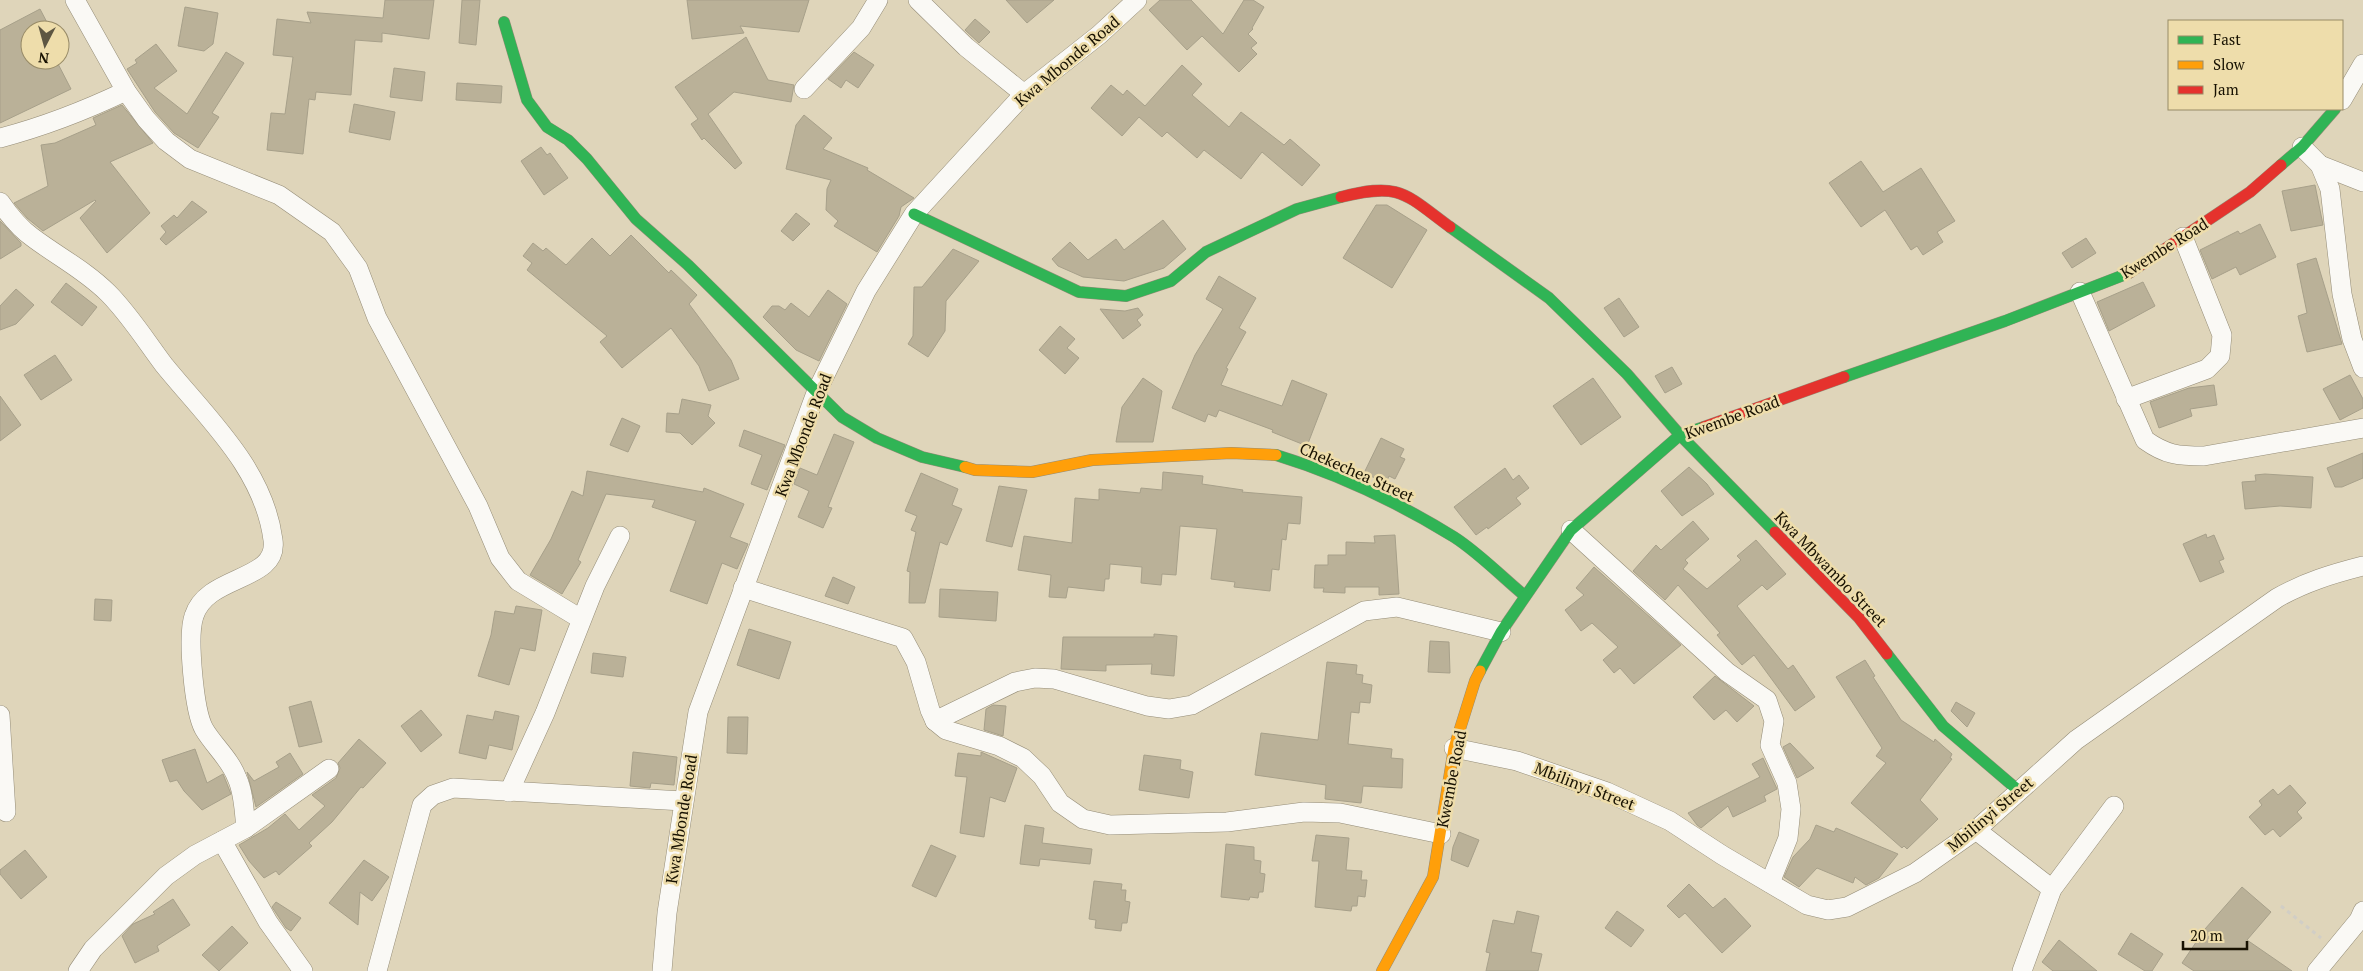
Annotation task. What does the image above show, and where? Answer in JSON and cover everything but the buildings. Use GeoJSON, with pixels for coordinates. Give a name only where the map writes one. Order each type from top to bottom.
{"type":"FeatureCollection","features":[{"type":"Feature","properties":{"kind":"street"},"geometry":{"type":"LineString","coordinates":[[75,0],[126,91],[146,119],[166,141],[190,159],[279,195],[332,232],[358,268],[377,318],[478,506],[500,558],[518,581],[581,619]]}},
{"type":"Feature","properties":{"kind":"street"},"geometry":{"type":"LineString","coordinates":[[804,89],[861,28],[878,0]]}},
{"type":"Feature","properties":{"kind":"street"},"geometry":{"type":"LineString","coordinates":[[918,0],[966,47],[1024,94]]}},
{"type":"Feature","properties":{"kind":"street","name":"Kwa Mbonde Road"},"geometry":{"type":"LineString","coordinates":[[662,971],[667,913],[698,712],[816,393],[866,291],[914,214],[1024,94],[1098,35],[1138,0]]}},
{"type":"Feature","properties":{"kind":"street","name":"Chekechea Street"},"geometry":{"type":"LineString","coordinates":[[504,22],[527,100],[547,127],[568,140],[588,159],[636,219],[688,265],[816,393],[842,417],[870,434],[922,456],[975,470],[1032,472],[1092,460],[1231,453],[1274,454],[1315,468],[1368,491],[1455,538],[1525,596]]}},
{"type":"Feature","properties":{"kind":"street"},"geometry":{"type":"LineString","coordinates":[[2343,98],[2363,64]]}},
{"type":"Feature","properties":{"kind":"street"},"geometry":{"type":"LineString","coordinates":[[0,138],[76,115],[126,91]]}},
{"type":"Feature","properties":{"kind":"street","name":"Kwembe Road"},"geometry":{"type":"LineString","coordinates":[[1382,971],[1433,876],[1454,748],[1475,681],[1501,632],[1571,530],[1680,435],[2005,321],[2128,274],[2250,192],[2302,147],[2334,110]]}},
{"type":"Feature","properties":{"kind":"street"},"geometry":{"type":"LineString","coordinates":[[2302,147],[2320,165],[2330,189],[2342,294],[2352,339],[2363,368]]}},
{"type":"Feature","properties":{"kind":"street"},"geometry":{"type":"LineString","coordinates":[[2320,165],[2363,182]]}},
{"type":"Feature","properties":{"kind":"street","name":"Kwa Mbwambo Street"},"geometry":{"type":"LineString","coordinates":[[914,214],[1079,292],[1126,296],[1171,281],[1206,252],[1297,209],[1370,190],[1393,190],[1408,196],[1548,298],[1627,374],[1680,435],[1859,618],[1943,726],[2019,791]]}},
{"type":"Feature","properties":{"kind":"street"},"geometry":{"type":"LineString","coordinates":[[0,202],[13,220],[31,237],[73,263],[108,294],[176,379],[229,441],[251,476],[268,516],[274,542],[272,557],[264,567],[211,592],[200,603],[193,617],[191,638],[197,706],[203,726],[229,762],[238,779],[246,828]]}},
{"type":"Feature","properties":{"kind":"street"},"geometry":{"type":"LineString","coordinates":[[2126,398],[2207,369],[2220,356],[2222,335],[2184,237]]}},
{"type":"Feature","properties":{"kind":"street"},"geometry":{"type":"LineString","coordinates":[[2080,292],[2145,440],[2161,451],[2178,456],[2204,456],[2363,428]]}},
{"type":"Feature","properties":{"kind":"street"},"geometry":{"type":"LineString","coordinates":[[1571,530],[1727,672],[1766,700],[1774,721],[1770,745],[1787,783],[1791,809],[1788,838],[1770,883]]}},
{"type":"Feature","properties":{"kind":"street"},"geometry":{"type":"LineString","coordinates":[[509,792],[545,713],[581,619],[620,536]]}},
{"type":"Feature","properties":{"kind":"street","name":"Mbilinyi Street"},"geometry":{"type":"LineString","coordinates":[[1454,748],[1517,761],[1607,792],[1670,821],[1807,905],[1828,910],[1847,907],[1915,873],[1976,830],[2076,740],[2277,598],[2300,585],[2363,566]]}},
{"type":"Feature","properties":{"kind":"street"},"geometry":{"type":"LineString","coordinates":[[743,588],[903,638],[916,662],[935,721],[946,730],[999,746],[1022,758],[1042,776],[1060,803],[1083,819],[1110,825],[1227,822],[1304,812],[1340,813],[1441,834]]}},
{"type":"Feature","properties":{"kind":"street"},"geometry":{"type":"LineString","coordinates":[[935,721],[1015,682],[1034,678],[1054,679],[1147,706],[1168,709],[1192,704],[1364,611],[1397,607],[1501,632]]}},
{"type":"Feature","properties":{"kind":"street"},"geometry":{"type":"LineString","coordinates":[[0,715],[6,812]]}},
{"type":"Feature","properties":{"kind":"street"},"geometry":{"type":"LineString","coordinates":[[78,971],[92,949],[166,876],[195,854],[246,828],[329,770]]}},
{"type":"Feature","properties":{"kind":"street"},"geometry":{"type":"LineString","coordinates":[[377,971],[422,805],[433,795],[453,788],[683,801]]}},
{"type":"Feature","properties":{"kind":"street"},"geometry":{"type":"LineString","coordinates":[[2022,971],[2052,889],[2114,806]]}},
{"type":"Feature","properties":{"kind":"street"},"geometry":{"type":"LineString","coordinates":[[1976,830],[2052,889]]}},
{"type":"Feature","properties":{"kind":"street"},"geometry":{"type":"LineString","coordinates":[[222,840],[268,922],[303,971]]}},
{"type":"Feature","properties":{"kind":"street"},"geometry":{"type":"LineString","coordinates":[[2317,971],[2360,920],[2363,911]]}},
{"type":"Feature","properties":{"kind":"path"},"geometry":{"type":"LineString","coordinates":[[2281,906],[2335,949]]}},
{"type":"Feature","properties":{"kind":"traffic: fast"},"geometry":{"type":"LineString","coordinates":[[504,22],[527,100],[547,127],[568,140],[587,159],[636,219],[688,265],[842,417],[877,438],[922,457],[965,467]]}},
{"type":"Feature","properties":{"kind":"traffic: fast"},"geometry":{"type":"LineString","coordinates":[[2281,165],[2302,147],[2334,110]]}},
{"type":"Feature","properties":{"kind":"traffic: fast"},"geometry":{"type":"LineString","coordinates":[[914,214],[1079,292],[1126,296],[1171,281],[1206,252],[1297,209],[1341,197]]}},
{"type":"Feature","properties":{"kind":"traffic: fast"},"geometry":{"type":"LineString","coordinates":[[1450,227],[1549,298],[1627,374],[1680,435],[1775,532]]}},
{"type":"Feature","properties":{"kind":"traffic: fast"},"geometry":{"type":"LineString","coordinates":[[1844,377],[2005,321],[2129,273]]}},
{"type":"Feature","properties":{"kind":"traffic: fast"},"geometry":{"type":"LineString","coordinates":[[1480,671],[1501,632],[1571,530],[1680,435],[1704,427]]}},
{"type":"Feature","properties":{"kind":"traffic: fast"},"geometry":{"type":"LineString","coordinates":[[1276,455],[1368,490],[1433,524],[1472,550],[1525,596]]}},
{"type":"Feature","properties":{"kind":"traffic: fast"},"geometry":{"type":"LineString","coordinates":[[1887,654],[1943,726],[2019,791]]}},
{"type":"Feature","properties":{"kind":"traffic: slow"},"geometry":{"type":"LineString","coordinates":[[965,467],[975,470],[1032,472],[1092,460],[1231,453],[1276,455]]}},
{"type":"Feature","properties":{"kind":"traffic: slow"},"geometry":{"type":"LineString","coordinates":[[1382,971],[1433,877],[1454,748],[1475,681],[1480,671]]}},
{"type":"Feature","properties":{"kind":"traffic: jam"},"geometry":{"type":"LineString","coordinates":[[2129,273],[2250,192],[2281,165]]}},
{"type":"Feature","properties":{"kind":"traffic: jam"},"geometry":{"type":"LineString","coordinates":[[1341,197],[1376,191],[1389,191],[1400,194],[1422,206],[1450,227]]}},
{"type":"Feature","properties":{"kind":"traffic: jam"},"geometry":{"type":"LineString","coordinates":[[1704,427],[1844,377]]}},
{"type":"Feature","properties":{"kind":"traffic: jam"},"geometry":{"type":"LineString","coordinates":[[1775,532],[1859,618],[1887,654]]}}]}
